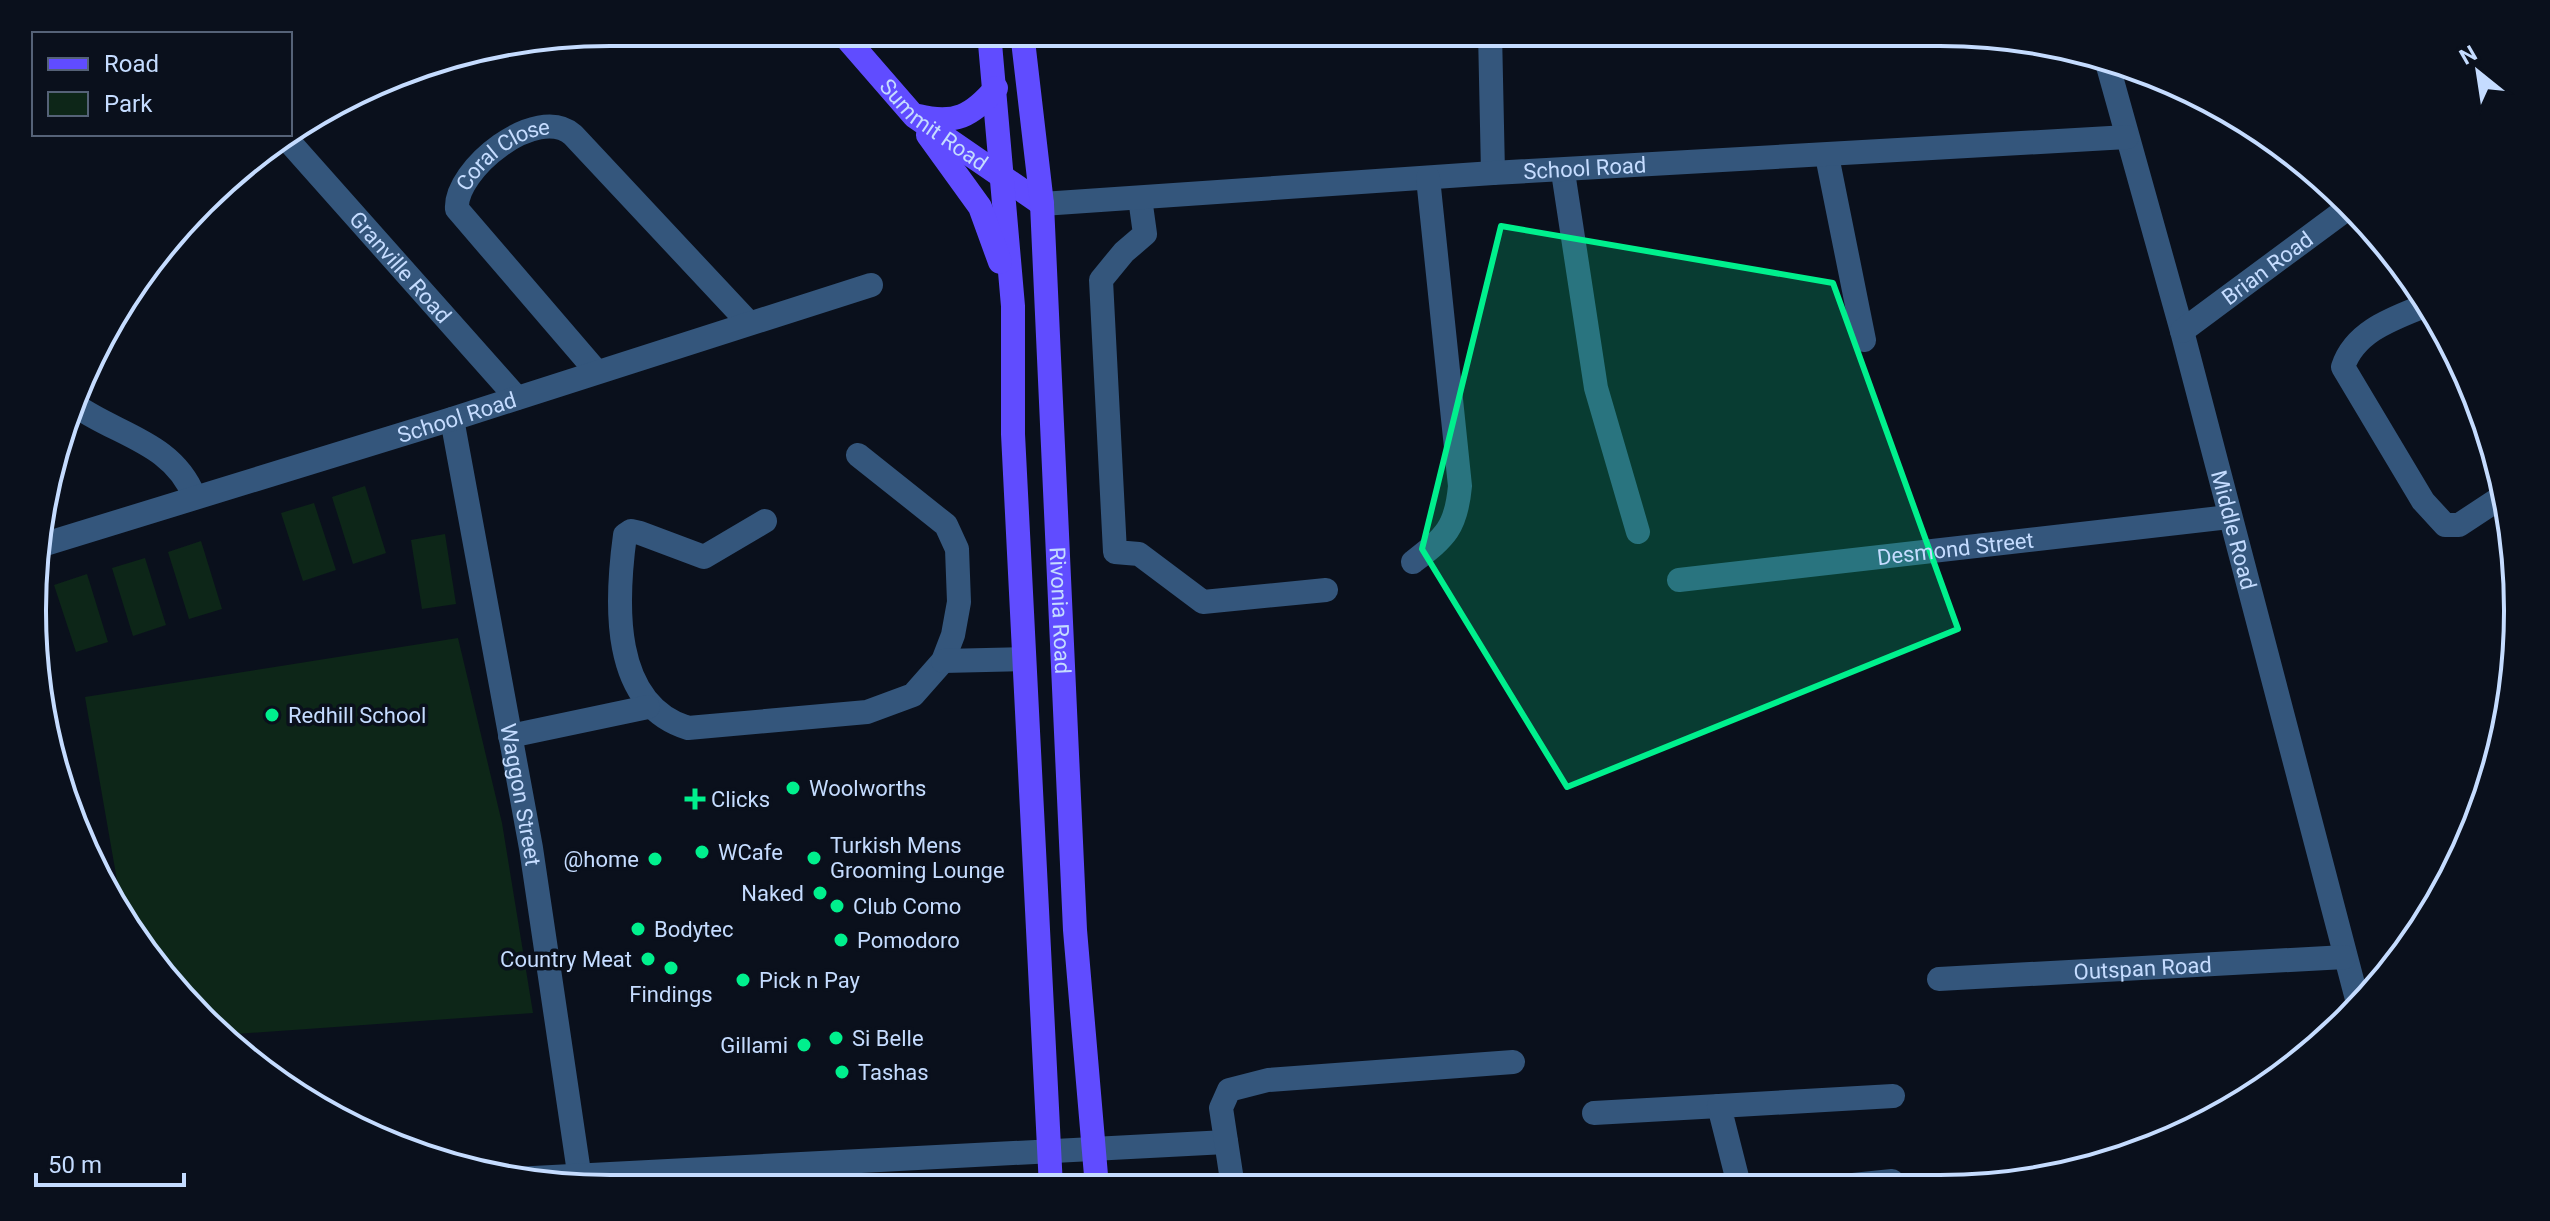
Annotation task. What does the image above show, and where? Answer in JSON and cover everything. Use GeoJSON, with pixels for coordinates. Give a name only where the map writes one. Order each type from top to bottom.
{"type":"FeatureCollection","features":[{"type":"Feature","properties":{"kind":"main road","name":"Summit Road"},"geometry":{"type":"LineString","coordinates":[[853,46],[913,115],[1042,204]]}},
{"type":"Feature","properties":{"kind":"main road","name":"Rivonia Road"},"geometry":{"type":"LineString","coordinates":[[991,46],[1013,306],[1013,434],[1050,1175]]}},
{"type":"Feature","properties":{"kind":"main road","name":"Rivonia Road"},"geometry":{"type":"LineString","coordinates":[[1024,46],[1042,204],[1075,930],[1095,1175]]}},
{"type":"Feature","properties":{"kind":"main road"},"geometry":{"type":"LineString","coordinates":[[913,115],[953,121],[971,115],[996,88]]}},
{"type":"Feature","properties":{"kind":"main road"},"geometry":{"type":"LineString","coordinates":[[913,115],[980,207],[1013,306]]}},
{"type":"Feature","properties":{"kind":"street"},"geometry":{"type":"LineString","coordinates":[[1490,46],[1493,173]]}},
{"type":"Feature","properties":{"kind":"street","name":"Middle Road"},"geometry":{"type":"LineString","coordinates":[[2110,72],[2182,331],[2355,993]]}},
{"type":"Feature","properties":{"kind":"street","name":"Coral Close"},"geometry":{"type":"LineString","coordinates":[[597,372],[457,209],[458,190],[475,169],[521,133],[538,126],[555,124],[573,135],[749,323]]}},
{"type":"Feature","properties":{"kind":"street","name":"School Road"},"geometry":{"type":"LineString","coordinates":[[1042,204],[1493,173],[1563,172],[2127,137]]}},
{"type":"Feature","properties":{"kind":"street","name":"Granville Road"},"geometry":{"type":"LineString","coordinates":[[292,145],[517,398]]}},
{"type":"Feature","properties":{"kind":"street"},"geometry":{"type":"LineString","coordinates":[[1827,156],[1864,340]]}},
{"type":"Feature","properties":{"kind":"street"},"geometry":{"type":"LineString","coordinates":[[1563,172],[1596,388],[1638,532]]}},
{"type":"Feature","properties":{"kind":"street"},"geometry":{"type":"LineString","coordinates":[[1413,562],[1448,535],[1458,509],[1460,486],[1428,178]]}},
{"type":"Feature","properties":{"kind":"street"},"geometry":{"type":"LineString","coordinates":[[1140,198],[1145,234],[1124,252],[1101,280],[1115,552],[1139,554],[1203,602],[1326,590]]}},
{"type":"Feature","properties":{"kind":"street","name":"Brian Road"},"geometry":{"type":"LineString","coordinates":[[2182,331],[2341,213]]}},
{"type":"Feature","properties":{"kind":"street","name":"School Road"},"geometry":{"type":"LineString","coordinates":[[50,542],[452,419],[871,285]]}},
{"type":"Feature","properties":{"kind":"street"},"geometry":{"type":"LineString","coordinates":[[2417,310],[2373,329],[2348,353],[2343,367],[2423,501],[2445,525],[2459,525],[2493,502]]}},
{"type":"Feature","properties":{"kind":"street"},"geometry":{"type":"LineString","coordinates":[[83,410],[105,425],[155,448],[186,476],[194,496]]}},
{"type":"Feature","properties":{"kind":"street","name":"Waggon Street"},"geometry":{"type":"LineString","coordinates":[[452,419],[531,848],[579,1174]]}},
{"type":"Feature","properties":{"kind":"street"},"geometry":{"type":"LineString","coordinates":[[765,521],[704,557],[640,533],[631,531],[625,535],[620,570],[622,639],[638,689],[648,707],[666,721],[688,728],[867,712],[913,695],[943,661],[953,635],[959,602],[957,549],[946,525],[858,455]]}},
{"type":"Feature","properties":{"kind":"street","name":"Desmond Street"},"geometry":{"type":"LineString","coordinates":[[1679,580],[2229,517]]}},
{"type":"Feature","properties":{"kind":"street"},"geometry":{"type":"LineString","coordinates":[[943,661],[1024,659]]}},
{"type":"Feature","properties":{"kind":"street"},"geometry":{"type":"LineString","coordinates":[[510,736],[648,707]]}},
{"type":"Feature","properties":{"kind":"street","name":"Outspan Road"},"geometry":{"type":"LineString","coordinates":[[1939,979],[2345,957]]}},
{"type":"Feature","properties":{"kind":"street"},"geometry":{"type":"LineString","coordinates":[[1231,1175],[1221,1108],[1229,1090],[1238,1086],[1268,1080],[1513,1062]]}},
{"type":"Feature","properties":{"kind":"street"},"geometry":{"type":"LineString","coordinates":[[1594,1113],[1893,1096]]}},
{"type":"Feature","properties":{"kind":"street"},"geometry":{"type":"LineString","coordinates":[[1719,1106],[1736,1175]]}},
{"type":"Feature","properties":{"kind":"street"},"geometry":{"type":"LineString","coordinates":[[667,1175],[1226,1142]]}},
{"type":"Feature","properties":{"kind":"highlighted area"},"geometry":{"type":"Polygon","coordinates":[[[1501,226],[1833,283],[1958,629],[1567,787],[1422,549],[1501,226]]]}},
{"type":"Feature","properties":{"kind":"green space"},"geometry":{"type":"Polygon","coordinates":[[[365,486],[386,553],[353,564],[332,497],[365,486]]]}},
{"type":"Feature","properties":{"kind":"green space"},"geometry":{"type":"Polygon","coordinates":[[[314,503],[336,570],[303,581],[281,513],[314,503]]]}},
{"type":"Feature","properties":{"kind":"green space"},"geometry":{"type":"Polygon","coordinates":[[[445,534],[456,604],[422,609],[411,540],[445,534]]]}},
{"type":"Feature","properties":{"kind":"green space"},"geometry":{"type":"Polygon","coordinates":[[[201,541],[222,609],[189,619],[168,552],[201,541]]]}},
{"type":"Feature","properties":{"kind":"green space"},"geometry":{"type":"Polygon","coordinates":[[[145,558],[166,625],[133,636],[112,568],[145,558]]]}},
{"type":"Feature","properties":{"kind":"green space"},"geometry":{"type":"Polygon","coordinates":[[[87,574],[108,642],[76,652],[54,585],[87,574]]]}},
{"type":"Feature","properties":{"kind":"green space","name":"Redhill School"},"geometry":{"type":"Polygon","coordinates":[[[458,638],[502,823],[533,1013],[237,1034],[186,983],[141,924],[118,885],[85,697],[458,638]]]}},
{"type":"Feature","properties":{"kind":"place","name":"Redhill School"},"geometry":{"type":"Point","coordinates":[272,715]}},
{"type":"Feature","properties":{"kind":"place","name":"Woolworths"},"geometry":{"type":"Point","coordinates":[793,788]}},
{"type":"Feature","properties":{"kind":"place","name":"Clicks"},"geometry":{"type":"Point","coordinates":[695,799]}},
{"type":"Feature","properties":{"kind":"place","name":"WCafe"},"geometry":{"type":"Point","coordinates":[702,852]}},
{"type":"Feature","properties":{"kind":"place","name":"Turkish Mens Grooming Lounge"},"geometry":{"type":"Point","coordinates":[814,858]}},
{"type":"Feature","properties":{"kind":"place","name":"@home"},"geometry":{"type":"Point","coordinates":[655,859]}},
{"type":"Feature","properties":{"kind":"place","name":"Naked"},"geometry":{"type":"Point","coordinates":[820,893]}},
{"type":"Feature","properties":{"kind":"place","name":"Club Como"},"geometry":{"type":"Point","coordinates":[837,906]}},
{"type":"Feature","properties":{"kind":"place","name":"Bodytec"},"geometry":{"type":"Point","coordinates":[638,929]}},
{"type":"Feature","properties":{"kind":"place","name":"Pomodoro"},"geometry":{"type":"Point","coordinates":[841,940]}},
{"type":"Feature","properties":{"kind":"place","name":"Country Meat"},"geometry":{"type":"Point","coordinates":[648,959]}},
{"type":"Feature","properties":{"kind":"place","name":"Findings"},"geometry":{"type":"Point","coordinates":[671,968]}},
{"type":"Feature","properties":{"kind":"place","name":"Pick n Pay"},"geometry":{"type":"Point","coordinates":[743,980]}},
{"type":"Feature","properties":{"kind":"place","name":"Si Belle"},"geometry":{"type":"Point","coordinates":[836,1038]}},
{"type":"Feature","properties":{"kind":"place","name":"Gillami"},"geometry":{"type":"Point","coordinates":[804,1045]}},
{"type":"Feature","properties":{"kind":"place","name":"Tashas"},"geometry":{"type":"Point","coordinates":[842,1072]}}]}
